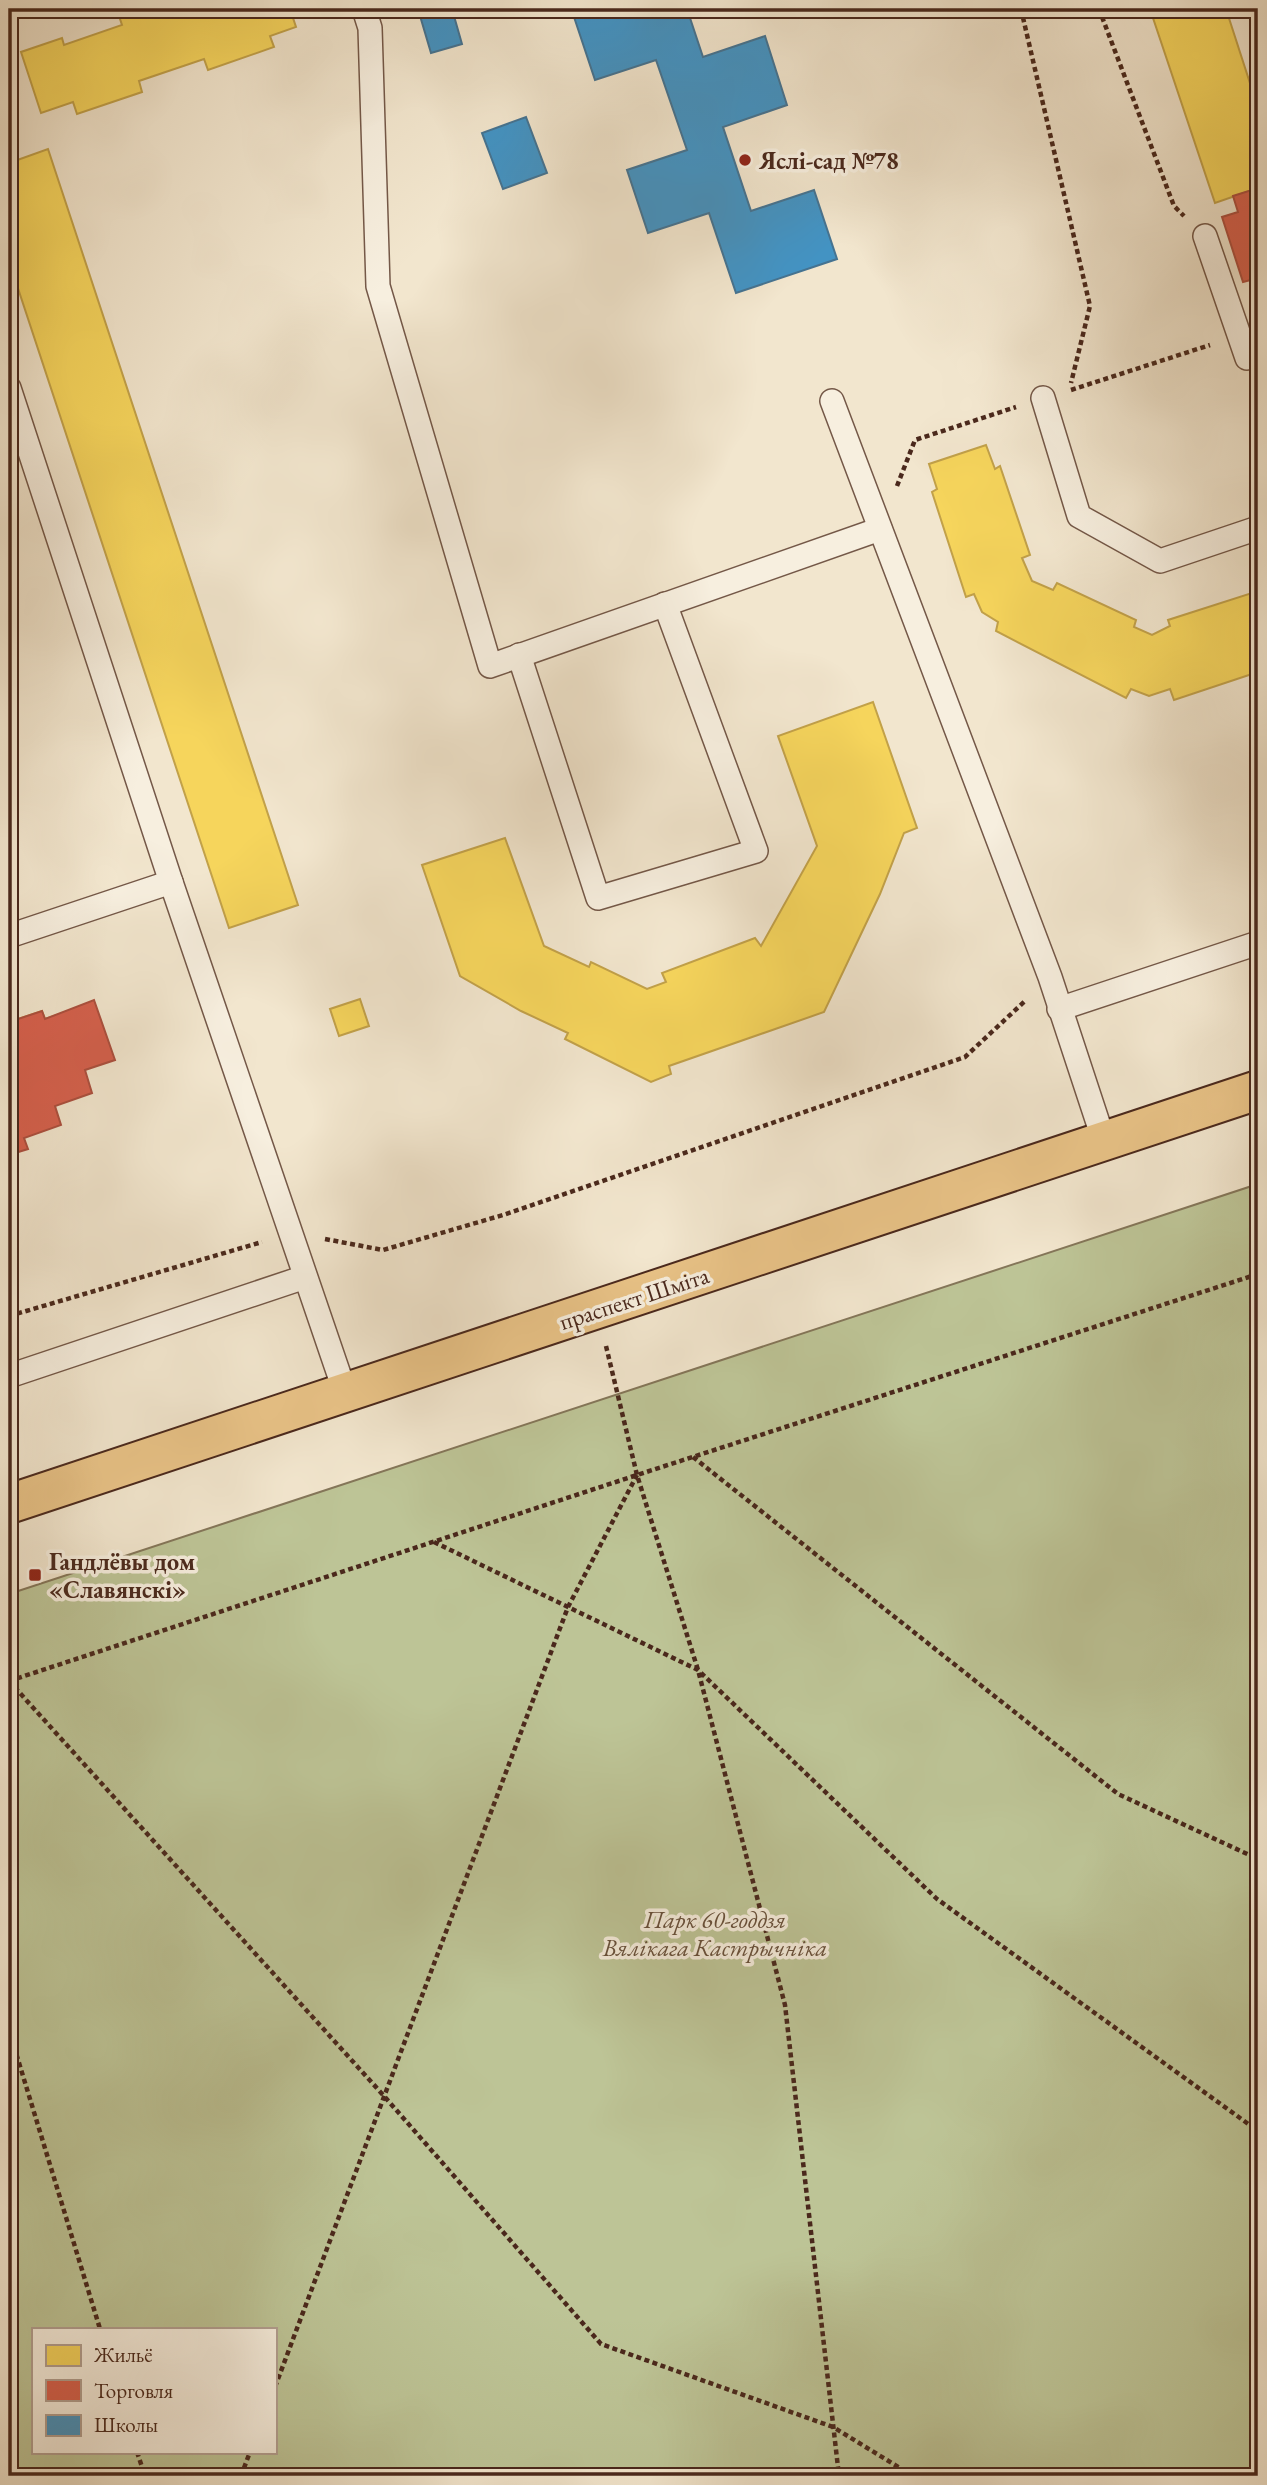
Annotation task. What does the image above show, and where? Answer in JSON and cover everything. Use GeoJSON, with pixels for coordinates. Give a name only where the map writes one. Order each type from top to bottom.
{"type":"FeatureCollection","features":[{"type":"Feature","properties":{"kind":"main road","name":"праспект Шміта"},"geometry":{"type":"LineString","coordinates":[[9,1504],[1258,1090]]}},
{"type":"Feature","properties":{"kind":"lane"},"geometry":{"type":"LineString","coordinates":[[364,9],[370,28],[378,286],[490,667],[880,529]]}},
{"type":"Feature","properties":{"kind":"lane"},"geometry":{"type":"LineString","coordinates":[[1205,236],[1247,358],[1258,354]]}},
{"type":"Feature","properties":{"kind":"lane"},"geometry":{"type":"LineString","coordinates":[[9,388],[171,882],[345,1392]]}},
{"type":"Feature","properties":{"kind":"lane"},"geometry":{"type":"LineString","coordinates":[[1043,398],[1079,516],[1160,561],[1258,528]]}},
{"type":"Feature","properties":{"kind":"lane"},"geometry":{"type":"LineString","coordinates":[[832,401],[1050,977],[1104,1141]]}},
{"type":"Feature","properties":{"kind":"lane"},"geometry":{"type":"LineString","coordinates":[[519,655],[598,898],[756,851],[665,604]]}},
{"type":"Feature","properties":{"kind":"lane"},"geometry":{"type":"LineString","coordinates":[[9,936],[171,882]]}},
{"type":"Feature","properties":{"kind":"lane"},"geometry":{"type":"LineString","coordinates":[[1059,1009],[1258,943]]}},
{"type":"Feature","properties":{"kind":"lane"},"geometry":{"type":"LineString","coordinates":[[9,1376],[305,1277]]}},
{"type":"Feature","properties":{"kind":"path"},"geometry":{"type":"LineString","coordinates":[[1021,9],[1090,306],[1069,390]]}},
{"type":"Feature","properties":{"kind":"path"},"geometry":{"type":"LineString","coordinates":[[1099,9],[1174,206],[1205,236]]}},
{"type":"Feature","properties":{"kind":"path"},"geometry":{"type":"LineString","coordinates":[[9,1316],[291,1233],[383,1250],[503,1215],[965,1057],[1050,977]]}},
{"type":"Feature","properties":{"kind":"path"},"geometry":{"type":"LineString","coordinates":[[913,2476],[833,2427],[601,2344],[384,2096],[9,1681],[1258,1275]]}},
{"type":"Feature","properties":{"kind":"path"},"geometry":{"type":"LineString","coordinates":[[598,1310],[637,1475],[698,1670],[785,2005],[839,2476]]}},
{"type":"Feature","properties":{"kind":"path"},"geometry":{"type":"LineString","coordinates":[[692,1457],[1118,1794],[1258,1859]]}},
{"type":"Feature","properties":{"kind":"path"},"geometry":{"type":"LineString","coordinates":[[276,2384],[568,1607],[637,1475]]}},
{"type":"Feature","properties":{"kind":"path"},"geometry":{"type":"LineString","coordinates":[[433,1542],[698,1670],[937,1899],[1258,2131]]}},
{"type":"Feature","properties":{"kind":"path"},"geometry":{"type":"LineString","coordinates":[[9,2030],[100,2328]]}},
{"type":"Feature","properties":{"kind":"path"},"geometry":{"type":"LineString","coordinates":[[139,2454],[145,2476]]}},
{"type":"Feature","properties":{"kind":"path"},"geometry":{"type":"LineString","coordinates":[[241,2476],[249,2454]]}},
{"type":"Feature","properties":{"kind":"green space","name":"Парк 60-годдзя Вялікага Кастрычніка"},"geometry":{"type":"Polygon","coordinates":[[[1258,1184],[1258,2476],[9,2476],[9,1594],[1258,1184]]]}},
{"type":"Feature","properties":{"kind":"building: Жильё"},"geometry":{"type":"Polygon","coordinates":[[[142,9],[290,9],[296,27],[270,36],[274,47],[208,70],[204,59],[139,81],[142,92],[77,114],[73,102],[41,113],[21,52],[62,38],[64,45],[122,25],[119,16],[142,9]]]}},
{"type":"Feature","properties":{"kind":"building: Жильё"},"geometry":{"type":"Polygon","coordinates":[[[1150,9],[1226,9],[1258,108],[1258,188],[1215,203],[1150,9]]]}},
{"type":"Feature","properties":{"kind":"building: Жильё"},"geometry":{"type":"Polygon","coordinates":[[[48,149],[298,905],[229,928],[9,261],[9,163],[48,149]]]}},
{"type":"Feature","properties":{"kind":"building: Жильё"},"geometry":{"type":"Polygon","coordinates":[[[986,445],[995,469],[1000,466],[1030,555],[1022,558],[1032,581],[1053,590],[1057,583],[1136,620],[1134,627],[1152,635],[1170,626],[1168,620],[1258,591],[1258,672],[1174,700],[1170,689],[1149,696],[1131,689],[1126,698],[996,631],[998,622],[982,612],[974,594],[966,597],[932,492],[937,489],[929,464],[986,445]]]}},
{"type":"Feature","properties":{"kind":"building: Жильё"},"geometry":{"type":"Polygon","coordinates":[[[873,702],[917,828],[904,833],[880,894],[824,1012],[669,1066],[671,1074],[651,1082],[565,1039],[568,1033],[521,1011],[460,976],[422,865],[505,838],[544,946],[589,967],[591,962],[647,989],[666,982],[662,973],[755,938],[761,946],[817,846],[778,736],[873,702]]]}},
{"type":"Feature","properties":{"kind":"building: Жильё"},"geometry":{"type":"Polygon","coordinates":[[[360,999],[369,1026],[339,1036],[330,1009],[360,999]]]}},
{"type":"Feature","properties":{"kind":"building: Жильё"},"geometry":{"type":"Polygon","coordinates":[[[42,1011],[45,1019],[65,1012],[85,1070],[62,1078],[64,1086],[9,1105],[9,1022],[42,1011]]]}},
{"type":"Feature","properties":{"kind":"building: Торговля"},"geometry":{"type":"Polygon","coordinates":[[[1258,188],[1258,278],[1243,282],[1222,217],[1238,212],[1233,196],[1258,188]]]}},
{"type":"Feature","properties":{"kind":"building: Торговля"},"geometry":{"type":"Polygon","coordinates":[[[94,1000],[115,1060],[85,1070],[92,1093],[55,1106],[61,1125],[24,1138],[28,1149],[9,1155],[9,1022],[42,1011],[45,1019],[94,1000]]]}},
{"type":"Feature","properties":{"kind":"building: Школы"},"geometry":{"type":"Polygon","coordinates":[[[418,9],[452,9],[462,44],[431,53],[418,9]]]}},
{"type":"Feature","properties":{"kind":"building: Школы"},"geometry":{"type":"Polygon","coordinates":[[[589,9],[687,9],[703,57],[765,36],[787,105],[723,127],[751,211],[814,190],[837,259],[736,293],[709,213],[648,233],[627,170],[687,150],[656,60],[595,80],[573,14],[589,9]]]}},
{"type":"Feature","properties":{"kind":"building: Школы"},"geometry":{"type":"Polygon","coordinates":[[[526,117],[547,173],[503,189],[482,133],[526,117]]]}},
{"type":"Feature","properties":{"kind":"place","name":"Яслі-сад №78"},"geometry":{"type":"Point","coordinates":[745,160]}},
{"type":"Feature","properties":{"kind":"place","name":"Гандлёвы дом «Славянскі»"},"geometry":{"type":"Point","coordinates":[35,1575]}}]}
